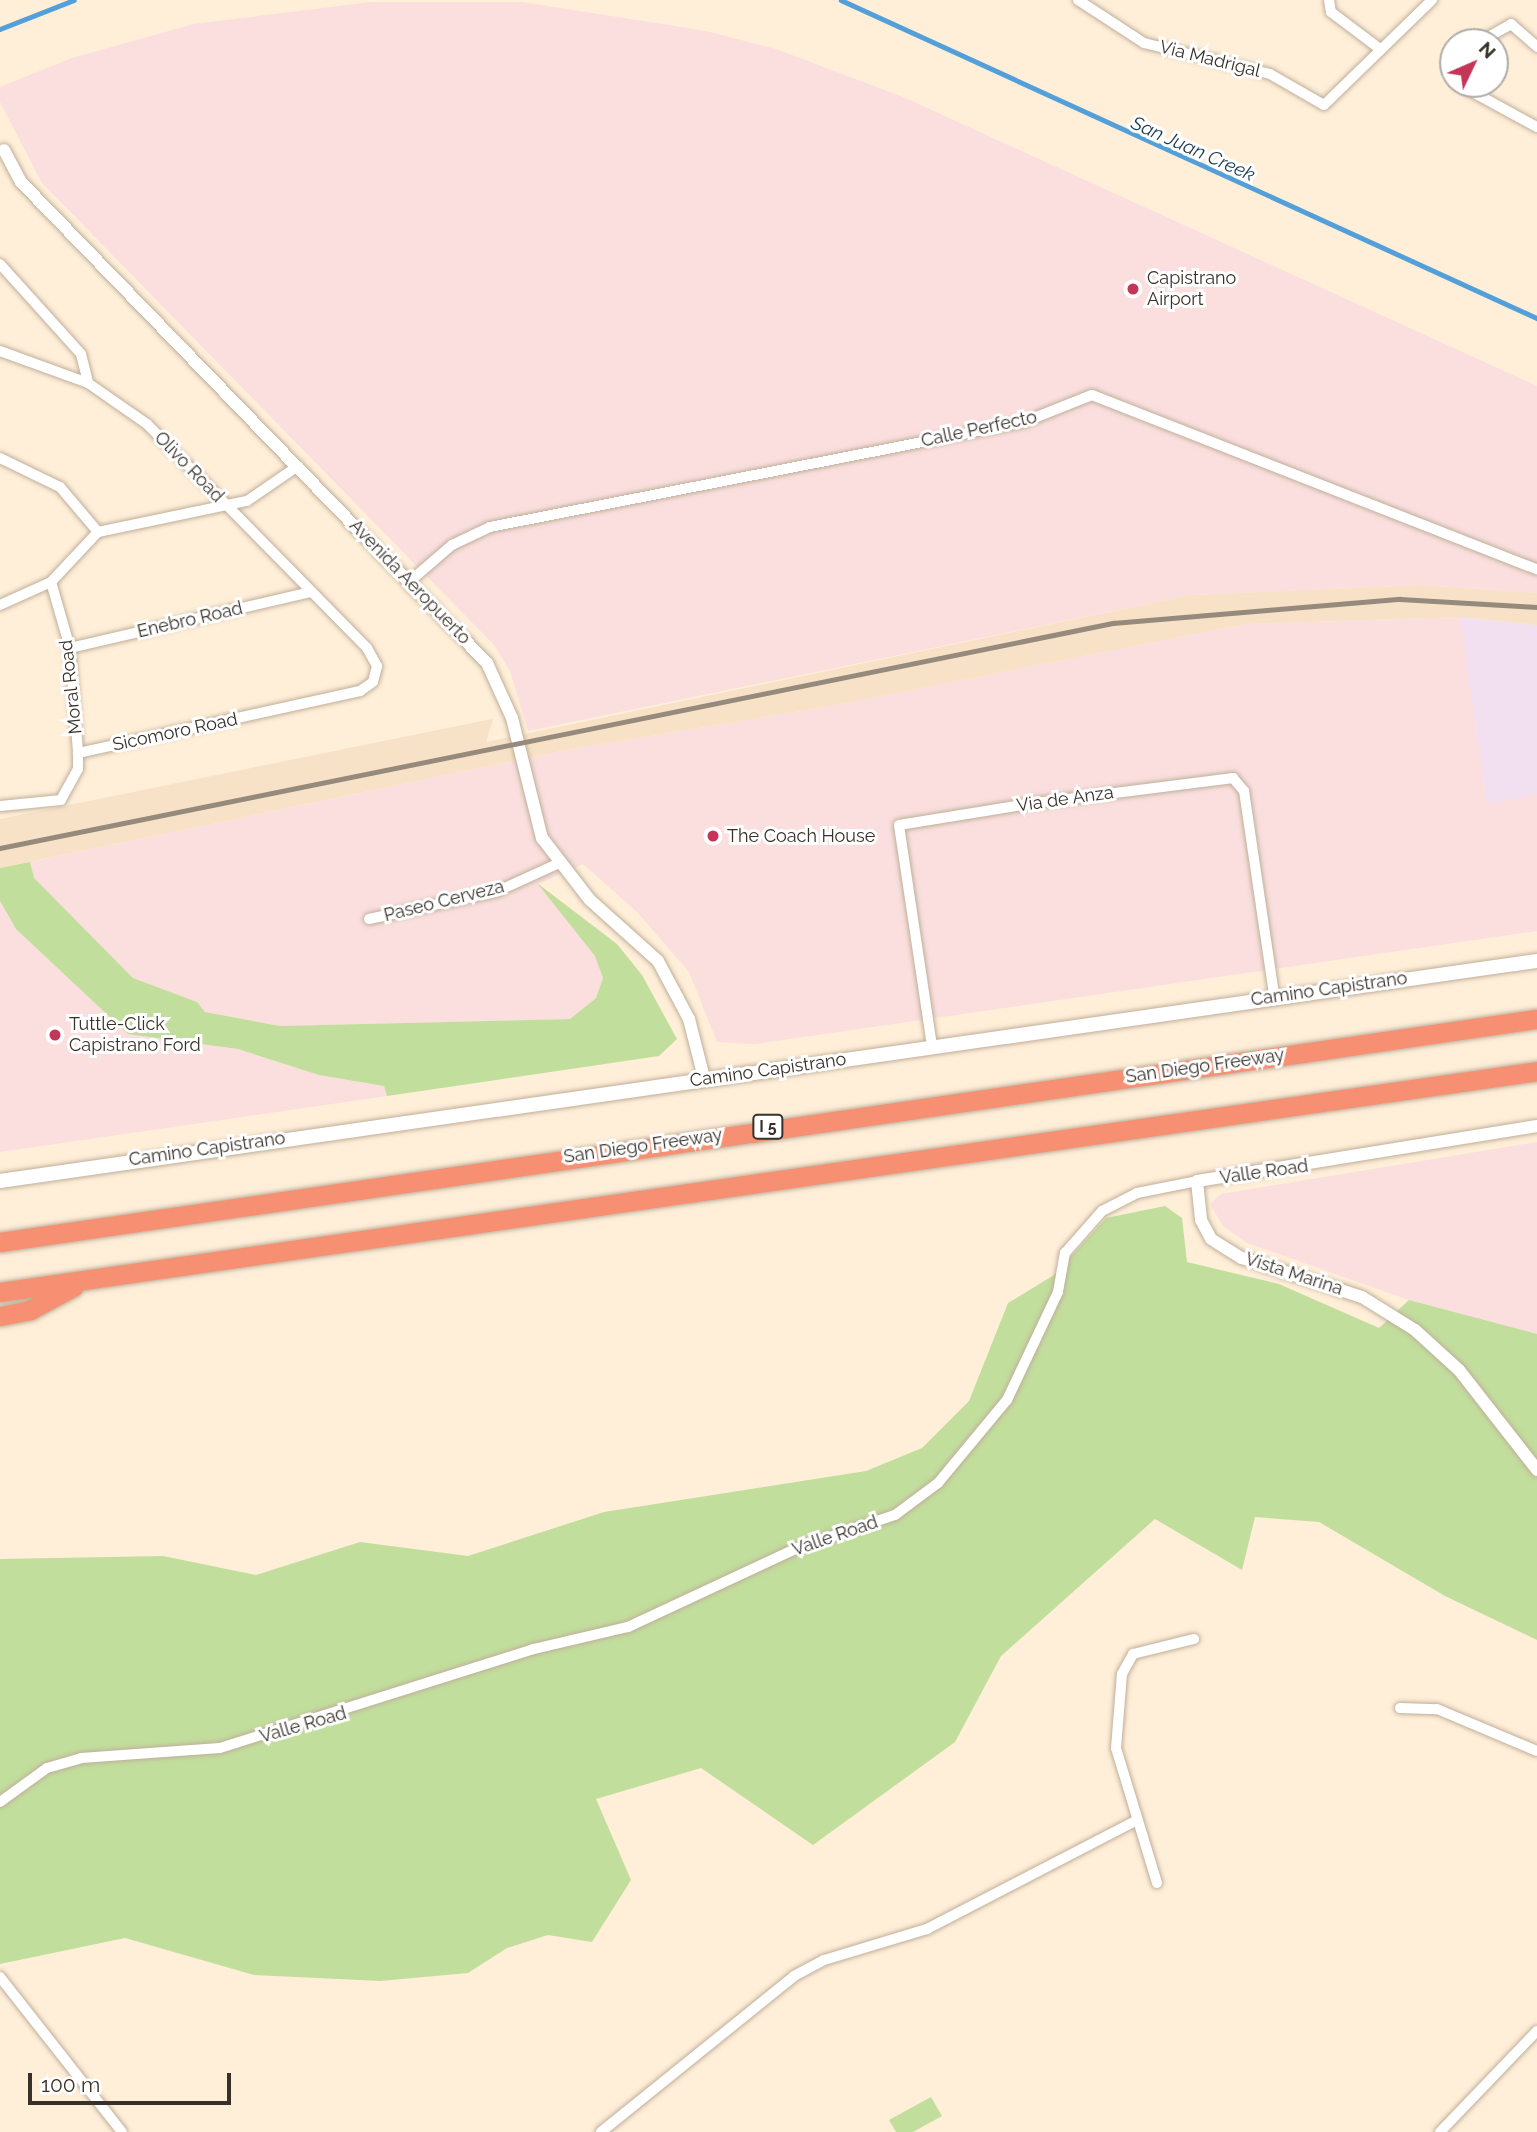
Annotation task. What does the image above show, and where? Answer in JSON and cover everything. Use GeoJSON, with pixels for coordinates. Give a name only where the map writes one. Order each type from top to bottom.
{"type":"FeatureCollection","features":[{"type":"Feature","properties":{"kind":"highway","name":"San Diego Freeway"},"geometry":{"type":"LineString","coordinates":[[0,1242],[1537,1019]]}},
{"type":"Feature","properties":{"kind":"highway"},"geometry":{"type":"LineString","coordinates":[[0,1292],[1537,1071]]}},
{"type":"Feature","properties":{"kind":"highway"},"geometry":{"type":"LineString","coordinates":[[0,1316],[30,1310],[83,1281]]}},
{"type":"Feature","properties":{"kind":"main road","name":"Camino Capistrano"},"geometry":{"type":"LineString","coordinates":[[0,1181],[1275,995],[1537,961]]}},
{"type":"Feature","properties":{"kind":"street","name":"Via Madrigal"},"geometry":{"type":"LineString","coordinates":[[1078,0],[1093,3],[1103,20],[1144,43],[1270,74],[1324,105],[1432,0]]}},
{"type":"Feature","properties":{"kind":"street"},"geometry":{"type":"LineString","coordinates":[[1329,0],[1331,12],[1380,49]]}},
{"type":"Feature","properties":{"kind":"street"},"geometry":{"type":"LineString","coordinates":[[1504,28],[1511,24],[1537,47]]}},
{"type":"Feature","properties":{"kind":"street"},"geometry":{"type":"LineString","coordinates":[[1484,98],[1537,127]]}},
{"type":"Feature","properties":{"kind":"street","name":"Avenida Aeropuerto"},"geometry":{"type":"LineString","coordinates":[[4,150],[21,182],[469,642],[501,688],[530,808],[557,864],[658,961],[689,1018],[704,1078]]}},
{"type":"Feature","properties":{"kind":"street"},"geometry":{"type":"LineString","coordinates":[[0,264],[81,354],[88,383]]}},
{"type":"Feature","properties":{"kind":"street","name":"Olivo Road"},"geometry":{"type":"LineString","coordinates":[[0,351],[88,383],[147,424],[367,648],[376,675]]}},
{"type":"Feature","properties":{"kind":"street","name":"Calle Perfecto"},"geometry":{"type":"LineString","coordinates":[[410,582],[452,545],[490,527],[1024,422],[1092,395],[1537,569]]}},
{"type":"Feature","properties":{"kind":"street"},"geometry":{"type":"LineString","coordinates":[[0,458],[60,486],[98,531]]}},
{"type":"Feature","properties":{"kind":"street"},"geometry":{"type":"LineString","coordinates":[[0,605],[51,582],[98,531],[247,500],[298,466]]}},
{"type":"Feature","properties":{"kind":"street","name":"Moral Road"},"geometry":{"type":"LineString","coordinates":[[51,582],[70,648],[78,753]]}},
{"type":"Feature","properties":{"kind":"street","name":"Enebro Road"},"geometry":{"type":"LineString","coordinates":[[70,648],[310,592]]}},
{"type":"Feature","properties":{"kind":"street","name":"Sicomoro Road"},"geometry":{"type":"LineString","coordinates":[[78,753],[360,691],[376,675]]}},
{"type":"Feature","properties":{"kind":"street"},"geometry":{"type":"LineString","coordinates":[[0,806],[61,800],[78,769],[78,753]]}},
{"type":"Feature","properties":{"kind":"street","name":"Via de Anza"},"geometry":{"type":"LineString","coordinates":[[932,1046],[899,825],[1038,803],[1233,778],[1244,791],[1275,995]]}},
{"type":"Feature","properties":{"kind":"street","name":"Paseo Cerveza"},"geometry":{"type":"LineString","coordinates":[[369,919],[498,891],[557,864]]}},
{"type":"Feature","properties":{"kind":"street","name":"Valle Road"},"geometry":{"type":"LineString","coordinates":[[0,1802],[47,1768],[81,1758],[219,1748],[534,1649],[628,1627],[795,1549],[895,1515],[938,1483],[1007,1400],[1058,1292],[1065,1253],[1102,1210],[1137,1193],[1537,1126]]}},
{"type":"Feature","properties":{"kind":"street","name":"Vista Marina"},"geometry":{"type":"LineString","coordinates":[[1198,1181],[1201,1220],[1211,1240],[1242,1258],[1362,1297],[1415,1330],[1459,1370],[1537,1470]]}},
{"type":"Feature","properties":{"kind":"street"},"geometry":{"type":"LineString","coordinates":[[1157,1883],[1116,1748],[1125,1661],[1194,1639]]}},
{"type":"Feature","properties":{"kind":"street"},"geometry":{"type":"LineString","coordinates":[[1400,1708],[1437,1709],[1537,1751]]}},
{"type":"Feature","properties":{"kind":"street"},"geometry":{"type":"LineString","coordinates":[[601,2132],[794,1976],[824,1960],[927,1929],[1137,1820]]}},
{"type":"Feature","properties":{"kind":"street"},"geometry":{"type":"LineString","coordinates":[[0,1977],[122,2132]]}},
{"type":"Feature","properties":{"kind":"street"},"geometry":{"type":"LineString","coordinates":[[1440,2132],[1537,2031]]}},
{"type":"Feature","properties":{"kind":"shaded area"},"geometry":{"type":"Polygon","coordinates":[[[371,2],[523,2],[706,31],[776,49],[903,97],[1537,386],[1537,593],[1423,585],[1191,595],[528,731],[510,671],[494,645],[42,183],[0,102],[0,87],[72,58],[194,24],[371,2]]]}},
{"type":"Feature","properties":{"kind":"shaded area"},"geometry":{"type":"Polygon","coordinates":[[[1423,585],[1537,593],[1537,625],[1460,617],[1246,624],[825,707],[566,750],[0,868],[0,819],[487,720],[493,719],[486,742],[1191,595],[1423,585]]]}},
{"type":"Feature","properties":{"kind":"shaded area"},"geometry":{"type":"Polygon","coordinates":[[[1460,617],[1487,804],[1537,794],[1537,931],[755,1044],[717,1042],[689,972],[638,913],[583,864],[538,884],[596,956],[603,978],[596,998],[570,1019],[280,1026],[205,1012],[197,1002],[133,978],[33,878],[30,862],[566,750],[825,707],[1246,624],[1460,617]]]}},
{"type":"Feature","properties":{"kind":"shaded area"},"geometry":{"type":"Polygon","coordinates":[[[1460,617],[1537,625],[1537,794],[1487,804],[1460,617]]]}},
{"type":"Feature","properties":{"kind":"shaded area"},"geometry":{"type":"Polygon","coordinates":[[[0,901],[16,929],[128,1033],[238,1049],[319,1075],[384,1086],[387,1096],[0,1152],[0,901]]]}},
{"type":"Feature","properties":{"kind":"shaded area"},"geometry":{"type":"Polygon","coordinates":[[[1537,1142],[1537,1334],[1409,1300],[1247,1243],[1223,1226],[1210,1204],[1221,1194],[1537,1142]]]}},
{"type":"Feature","properties":{"kind":"green space"},"geometry":{"type":"Polygon","coordinates":[[[30,862],[34,878],[133,978],[197,1002],[205,1012],[280,1026],[570,1019],[596,998],[603,978],[595,956],[537,883],[617,944],[642,975],[677,1039],[659,1056],[387,1096],[384,1086],[319,1075],[238,1049],[128,1034],[16,929],[0,901],[0,868],[30,862]]]}},
{"type":"Feature","properties":{"kind":"green space"},"geometry":{"type":"Polygon","coordinates":[[[1165,1206],[1182,1218],[1187,1262],[1279,1284],[1379,1328],[1409,1300],[1537,1334],[1537,1640],[1445,1596],[1319,1522],[1255,1517],[1242,1570],[1155,1519],[1001,1656],[955,1742],[813,1845],[701,1768],[596,1799],[631,1880],[592,1942],[548,1935],[507,1948],[468,1973],[380,1981],[254,1975],[125,1938],[0,1964],[0,1559],[163,1556],[256,1575],[360,1542],[468,1556],[604,1512],[866,1471],[922,1448],[969,1401],[1008,1303],[1054,1275],[1106,1218],[1165,1206]]]}},
{"type":"Feature","properties":{"kind":"green space"},"geometry":{"type":"Polygon","coordinates":[[[931,2097],[942,2116],[913,2132],[896,2132],[889,2120],[931,2097]]]}},
{"type":"Feature","properties":{"kind":"waterway","name":"San Juan Creek"},"geometry":{"type":"LineString","coordinates":[[0,29],[74,0]]}},
{"type":"Feature","properties":{"kind":"waterway","name":"San Juan Creek"},"geometry":{"type":"LineString","coordinates":[[841,0],[1537,318]]}},
{"type":"Feature","properties":{"kind":"railway"},"geometry":{"type":"LineString","coordinates":[[0,848],[1113,623],[1400,599],[1537,607]]}},
{"type":"Feature","properties":{"kind":"place","name":"Capistrano Airport"},"geometry":{"type":"Point","coordinates":[1133,289]}},
{"type":"Feature","properties":{"kind":"place","name":"The Coach House"},"geometry":{"type":"Point","coordinates":[713,836]}},
{"type":"Feature","properties":{"kind":"place","name":"Tuttle-Click Capistrano Ford"},"geometry":{"type":"Point","coordinates":[55,1035]}}]}
